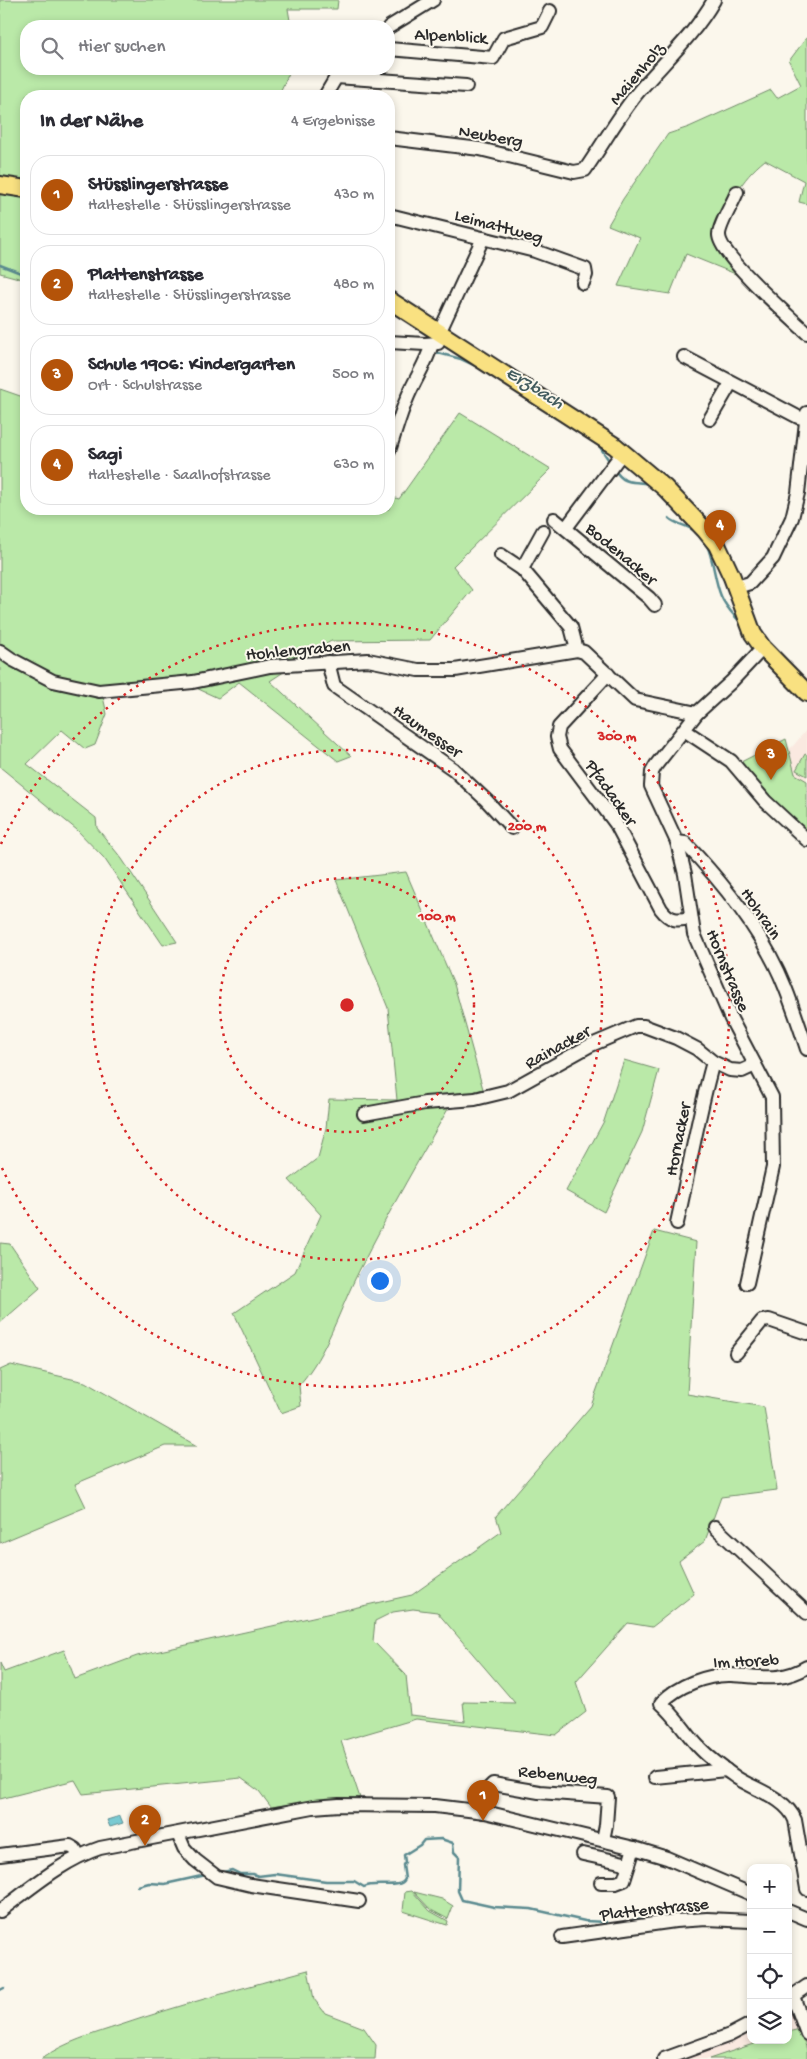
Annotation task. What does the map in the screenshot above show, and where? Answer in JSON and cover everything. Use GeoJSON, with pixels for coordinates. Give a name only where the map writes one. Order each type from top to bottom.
{"type":"FeatureCollection","features":[{"type":"Feature","properties":{"kind":"main road"},"geometry":{"type":"LineString","coordinates":[[0,185],[20,188]]}},
{"type":"Feature","properties":{"kind":"main road"},"geometry":{"type":"LineString","coordinates":[[395,305],[438,338],[623,452],[670,493],[717,545],[736,587],[749,624],[763,648],[807,693]]}},
{"type":"Feature","properties":{"kind":"street"},"geometry":{"type":"LineString","coordinates":[[395,23],[433,0]]}},
{"type":"Feature","properties":{"kind":"street","name":"Maienholz"},"geometry":{"type":"LineString","coordinates":[[585,170],[638,92],[677,51],[703,19],[714,0]]}},
{"type":"Feature","properties":{"kind":"street","name":"Alpenblick"},"geometry":{"type":"LineString","coordinates":[[395,50],[493,58],[504,38],[542,27],[550,11]]}},
{"type":"Feature","properties":{"kind":"street"},"geometry":{"type":"LineString","coordinates":[[328,90],[337,75]]}},
{"type":"Feature","properties":{"kind":"street"},"geometry":{"type":"LineString","coordinates":[[358,75],[466,86]]}},
{"type":"Feature","properties":{"kind":"street","name":"Neuberg"},"geometry":{"type":"LineString","coordinates":[[395,139],[480,149],[574,172],[585,170]]}},
{"type":"Feature","properties":{"kind":"street"},"geometry":{"type":"LineString","coordinates":[[738,192],[720,230],[721,242],[762,292],[807,333]]}},
{"type":"Feature","properties":{"kind":"street","name":"Leimattweg"},"geometry":{"type":"LineString","coordinates":[[395,216],[534,251],[585,269],[586,275],[583,283]]}},
{"type":"Feature","properties":{"kind":"street"},"geometry":{"type":"LineString","coordinates":[[395,433],[406,399],[415,380],[426,364],[483,238]]}},
{"type":"Feature","properties":{"kind":"street"},"geometry":{"type":"LineString","coordinates":[[395,342],[438,338]]}},
{"type":"Feature","properties":{"kind":"street"},"geometry":{"type":"LineString","coordinates":[[684,358],[798,417],[807,415],[798,493],[792,518],[773,558],[750,583],[736,587]]}},
{"type":"Feature","properties":{"kind":"street"},"geometry":{"type":"LineString","coordinates":[[710,419],[731,383]]}},
{"type":"Feature","properties":{"kind":"street","name":"Bodenacker"},"geometry":{"type":"LineString","coordinates":[[566,528],[623,452]]}},
{"type":"Feature","properties":{"kind":"street","name":"Bodenacker"},"geometry":{"type":"LineString","coordinates":[[554,519],[655,605]]}},
{"type":"Feature","properties":{"kind":"street"},"geometry":{"type":"LineString","coordinates":[[522,569],[543,531]]}},
{"type":"Feature","properties":{"kind":"street"},"geometry":{"type":"LineString","coordinates":[[501,555],[522,569],[571,627],[576,639],[577,650],[584,652],[635,700],[698,713]]}},
{"type":"Feature","properties":{"kind":"street","name":"Hornstrasse"},"geometry":{"type":"LineString","coordinates":[[747,1283],[773,1167],[772,1097],[709,972],[694,934],[685,874],[677,842],[651,786],[652,772],[656,765],[684,730],[698,713],[763,648]]}},
{"type":"Feature","properties":{"kind":"street","name":"Hohlengraben"},"geometry":{"type":"LineString","coordinates":[[0,650],[13,660],[53,681],[99,691],[193,682],[270,666],[368,660],[418,670],[454,670],[577,650]]}},
{"type":"Feature","properties":{"kind":"street","name":"Haumesser"},"geometry":{"type":"LineString","coordinates":[[328,662],[334,686],[453,769],[512,828]]}},
{"type":"Feature","properties":{"kind":"street","name":"Pfadacker"},"geometry":{"type":"LineString","coordinates":[[608,674],[559,727],[557,737],[560,749],[616,824],[661,910],[668,918],[676,920],[691,918]]}},
{"type":"Feature","properties":{"kind":"street"},"geometry":{"type":"LineString","coordinates":[[684,730],[731,761],[771,808],[807,840]]}},
{"type":"Feature","properties":{"kind":"street","name":"Hohrain"},"geometry":{"type":"LineString","coordinates":[[677,842],[685,843],[714,873],[765,949],[785,986],[807,1049]]}},
{"type":"Feature","properties":{"kind":"street","name":"Rainacker"},"geometry":{"type":"LineString","coordinates":[[364,1114],[424,1102],[475,1099],[508,1091],[590,1046],[636,1026],[644,1026],[676,1038],[697,1049],[713,1062],[730,1070],[742,1071],[755,1065]]}},
{"type":"Feature","properties":{"kind":"street","name":"Hornacker"},"geometry":{"type":"LineString","coordinates":[[677,1223],[692,1158],[701,1106],[713,1062]]}},
{"type":"Feature","properties":{"kind":"street"},"geometry":{"type":"LineString","coordinates":[[736,1353],[762,1321],[769,1320],[807,1334]]}},
{"type":"Feature","properties":{"kind":"street"},"geometry":{"type":"LineString","coordinates":[[715,1527],[807,1613]]}},
{"type":"Feature","properties":{"kind":"street","name":"Im Horeb"},"geometry":{"type":"LineString","coordinates":[[726,1770],[698,1746],[674,1715],[661,1703],[667,1697],[708,1677],[731,1675],[776,1678],[790,1675],[807,1667]]}},
{"type":"Feature","properties":{"kind":"street"},"geometry":{"type":"LineString","coordinates":[[655,1777],[726,1770],[753,1788],[782,1803],[790,1810],[795,1820],[807,1889]]}},
{"type":"Feature","properties":{"kind":"street","name":"Rebenweg"},"geometry":{"type":"LineString","coordinates":[[482,1812],[488,1789],[493,1784],[532,1791],[608,1797],[603,1840]]}},
{"type":"Feature","properties":{"kind":"street"},"geometry":{"type":"LineString","coordinates":[[0,1911],[55,1871],[79,1856],[100,1848],[286,1812],[339,1805],[435,1806],[482,1812],[634,1848],[667,1858],[747,1892]]}},
{"type":"Feature","properties":{"kind":"street"},"geometry":{"type":"LineString","coordinates":[[178,1834],[184,1848],[195,1860],[217,1877],[251,1885],[359,1901]]}},
{"type":"Feature","properties":{"kind":"street"},"geometry":{"type":"LineString","coordinates":[[0,1855],[70,1846],[79,1856]]}},
{"type":"Feature","properties":{"kind":"street"},"geometry":{"type":"LineString","coordinates":[[601,1884],[616,1883],[624,1880],[634,1848]]}},
{"type":"Feature","properties":{"kind":"street"},"geometry":{"type":"LineString","coordinates":[[583,1854],[629,1864]]}},
{"type":"Feature","properties":{"kind":"street"},"geometry":{"type":"LineString","coordinates":[[792,1913],[807,1919]]}},
{"type":"Feature","properties":{"kind":"street","name":"Plattenstrasse"},"geometry":{"type":"LineString","coordinates":[[562,1937],[675,1921],[707,1919],[747,1920]]}},
{"type":"Feature","properties":{"kind":"street"},"geometry":{"type":"LineString","coordinates":[[792,1997],[807,1986]]}},
{"type":"Feature","properties":{"kind":"street"},"geometry":{"type":"LineString","coordinates":[[790,1999],[807,2034]]}},
{"type":"Feature","properties":{"kind":"street"},"geometry":{"type":"LineString","coordinates":[[664,2059],[724,2037],[747,2026]]}},
{"type":"Feature","properties":{"kind":"shaded area"},"geometry":{"type":"Polygon","coordinates":[[[807,729],[807,809],[753,778],[793,746],[807,729]]]}},
{"type":"Feature","properties":{"kind":"shaded area"},"geometry":{"type":"Polygon","coordinates":[[[804,2007],[807,2015],[807,2059],[676,2059],[747,2031],[747,2044],[792,2044],[792,2012],[804,2007]]]}},
{"type":"Feature","properties":{"kind":"green space"},"geometry":{"type":"Polygon","coordinates":[[[0,0],[338,0],[337,9],[288,9],[290,20],[20,20],[20,75],[288,75],[281,90],[20,90],[20,278],[0,273],[0,0]]]}},
{"type":"Feature","properties":{"kind":"green space"},"geometry":{"type":"Polygon","coordinates":[[[807,37],[807,204],[799,202],[804,181],[765,160],[743,183],[719,229],[743,277],[686,254],[670,294],[618,286],[640,238],[608,225],[623,199],[668,134],[689,127],[771,90],[777,98],[801,85],[789,61],[807,37]]]}},
{"type":"Feature","properties":{"kind":"green space"},"geometry":{"type":"Polygon","coordinates":[[[0,389],[20,396],[20,515],[395,515],[395,498],[399,499],[460,413],[551,469],[453,566],[472,590],[430,640],[331,641],[270,681],[351,756],[338,761],[239,682],[218,698],[194,687],[103,697],[107,714],[95,745],[85,749],[62,730],[27,764],[96,818],[97,828],[122,859],[177,942],[163,945],[104,858],[77,830],[0,767],[0,389]]]}},
{"type":"Feature","properties":{"kind":"green space"},"geometry":{"type":"Polygon","coordinates":[[[786,739],[795,774],[807,781],[807,833],[758,787],[739,763],[786,739]]]}},
{"type":"Feature","properties":{"kind":"green space"},"geometry":{"type":"Polygon","coordinates":[[[805,754],[807,755],[807,776],[796,770],[805,754]]]}},
{"type":"Feature","properties":{"kind":"green space"},"geometry":{"type":"Polygon","coordinates":[[[406,872],[454,984],[483,1089],[455,1097],[370,1249],[318,1359],[299,1385],[301,1406],[281,1413],[234,1313],[295,1272],[321,1215],[289,1180],[318,1158],[326,1128],[329,1099],[397,1100],[388,1008],[336,880],[406,872]]]}},
{"type":"Feature","properties":{"kind":"green space"},"geometry":{"type":"Polygon","coordinates":[[[624,1060],[659,1070],[642,1132],[604,1212],[566,1191],[604,1121],[624,1060]]]}},
{"type":"Feature","properties":{"kind":"green space"},"geometry":{"type":"Polygon","coordinates":[[[654,1231],[696,1242],[687,1394],[764,1407],[777,1490],[721,1497],[705,1541],[679,1561],[694,1594],[652,1627],[628,1623],[576,1682],[586,1712],[556,1735],[416,1719],[341,1741],[360,1798],[326,1799],[271,1807],[259,1791],[241,1778],[83,1794],[75,1780],[0,1799],[0,1663],[4,1672],[64,1650],[75,1679],[137,1656],[412,1595],[501,1532],[496,1516],[591,1406],[654,1231]],[[413,1609],[393,1612],[375,1621],[373,1641],[406,1675],[410,1715],[465,1721],[463,1702],[515,1703],[437,1612],[413,1609]]]}},
{"type":"Feature","properties":{"kind":"green space"},"geometry":{"type":"Polygon","coordinates":[[[0,1243],[10,1244],[40,1288],[0,1323],[0,1243]]]}},
{"type":"Feature","properties":{"kind":"green space"},"geometry":{"type":"Polygon","coordinates":[[[11,1365],[85,1382],[197,1446],[165,1446],[75,1484],[86,1507],[0,1543],[0,1370],[11,1365]]]}},
{"type":"Feature","properties":{"kind":"green space"},"geometry":{"type":"Polygon","coordinates":[[[412,1891],[430,1911],[448,1921],[447,1925],[403,1911],[405,1892],[412,1891]]]}},
{"type":"Feature","properties":{"kind":"green space"},"geometry":{"type":"Polygon","coordinates":[[[414,1892],[442,1899],[453,1906],[448,1919],[431,1910],[414,1892]]]}},
{"type":"Feature","properties":{"kind":"green space"},"geometry":{"type":"Polygon","coordinates":[[[308,1970],[314,1999],[325,2013],[364,2028],[376,2045],[375,2059],[41,2059],[69,2043],[144,2017],[308,1970]]]}},
{"type":"Feature","properties":{"kind":"green space"},"geometry":{"type":"Polygon","coordinates":[[[800,2029],[807,2050],[807,2059],[709,2059],[753,2044],[792,2044],[792,2031],[800,2029]]]}},
{"type":"Feature","properties":{"kind":"water"},"geometry":{"type":"Polygon","coordinates":[[[120,1816],[123,1823],[110,1827],[107,1820],[120,1816]]]}},
{"type":"Feature","properties":{"kind":"waterway","name":"Erzbach"},"geometry":{"type":"LineString","coordinates":[[0,265],[20,273]]}},
{"type":"Feature","properties":{"kind":"waterway","name":"Erzbach"},"geometry":{"type":"LineString","coordinates":[[434,352],[461,359],[478,367]]}},
{"type":"Feature","properties":{"kind":"waterway","name":"Erzbach"},"geometry":{"type":"LineString","coordinates":[[598,444],[610,462]]}},
{"type":"Feature","properties":{"kind":"waterway","name":"Erzbach"},"geometry":{"type":"LineString","coordinates":[[615,470],[622,478],[630,482],[649,484]]}},
{"type":"Feature","properties":{"kind":"waterway","name":"Erzbach"},"geometry":{"type":"LineString","coordinates":[[669,518],[696,532]]}},
{"type":"Feature","properties":{"kind":"waterway","name":"Erzbach"},"geometry":{"type":"LineString","coordinates":[[706,543],[721,596],[739,621]]}},
{"type":"Feature","properties":{"kind":"waterway"},"geometry":{"type":"LineString","coordinates":[[223,1872],[232,1870],[240,1874],[258,1876],[275,1874],[326,1881],[354,1881],[364,1887],[369,1885],[393,1885],[405,1879],[404,1855],[420,1845],[424,1840],[441,1839],[453,1843],[454,1852],[459,1857],[458,1891],[462,1900],[494,1907],[531,1909],[585,1921],[606,1922]]}},
{"type":"Feature","properties":{"kind":"waterway"},"geometry":{"type":"LineString","coordinates":[[138,1886],[149,1883],[165,1884],[206,1875]]}},
{"type":"Feature","properties":{"kind":"waterway"},"geometry":{"type":"LineString","coordinates":[[634,1919],[653,1918]]}},
{"type":"Feature","properties":{"kind":"waterway"},"geometry":{"type":"LineString","coordinates":[[0,1990],[4,1988]]}},
{"type":"Feature","properties":{"kind":"place","name":"Sagi"},"geometry":{"type":"Point","coordinates":[720,551]}},
{"type":"Feature","properties":{"kind":"place","name":"Schule 1906: Kindergarten"},"geometry":{"type":"Point","coordinates":[771,780]}},
{"type":"Feature","properties":{"kind":"place","name":"Stüsslingerstrasse"},"geometry":{"type":"Point","coordinates":[483,1821]}},
{"type":"Feature","properties":{"kind":"place","name":"Plattenstrasse"},"geometry":{"type":"Point","coordinates":[145,1846]}}]}
